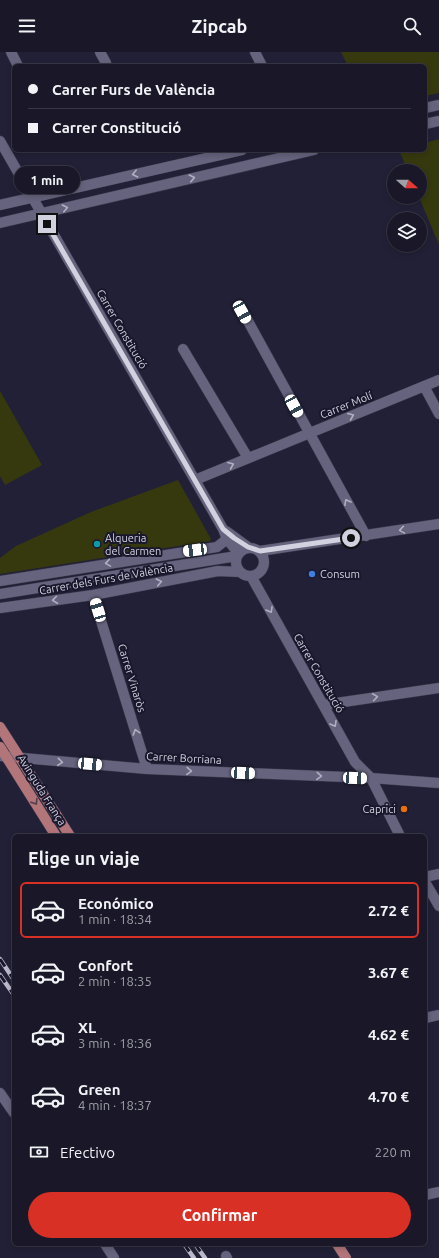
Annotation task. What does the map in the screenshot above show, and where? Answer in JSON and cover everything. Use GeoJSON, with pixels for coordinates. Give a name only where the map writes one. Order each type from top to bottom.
{"type":"FeatureCollection","features":[{"type":"Feature","properties":{"kind":"main road","name":"Avinguda França"},"geometry":{"type":"LineString","coordinates":[[0,727],[69,834]]}},
{"type":"Feature","properties":{"kind":"main road","name":"Avinguda França"},"geometry":{"type":"LineString","coordinates":[[0,747],[3,757],[55,834]]}},
{"type":"Feature","properties":{"kind":"main road"},"geometry":{"type":"LineString","coordinates":[[338,1246],[346,1258]]}},
{"type":"Feature","properties":{"kind":"street"},"geometry":{"type":"LineString","coordinates":[[11,52],[17,64]]}},
{"type":"Feature","properties":{"kind":"street"},"geometry":{"type":"LineString","coordinates":[[100,52],[106,63]]}},
{"type":"Feature","properties":{"kind":"street"},"geometry":{"type":"LineString","coordinates":[[254,52],[261,64]]}},
{"type":"Feature","properties":{"kind":"street"},"geometry":{"type":"LineString","coordinates":[[427,108],[439,105]]}},
{"type":"Feature","properties":{"kind":"street"},"geometry":{"type":"LineString","coordinates":[[427,124],[439,121]]}},
{"type":"Feature","properties":{"kind":"street","name":"Carrer Constitució"},"geometry":{"type":"LineString","coordinates":[[0,141],[223,529],[238,561]]}},
{"type":"Feature","properties":{"kind":"street"},"geometry":{"type":"LineString","coordinates":[[0,205],[233,152]]}},
{"type":"Feature","properties":{"kind":"street"},"geometry":{"type":"LineString","coordinates":[[0,223],[304,152]]}},
{"type":"Feature","properties":{"kind":"street"},"geometry":{"type":"LineString","coordinates":[[242,312],[366,536]]}},
{"type":"Feature","properties":{"kind":"street"},"geometry":{"type":"LineString","coordinates":[[182,349],[248,458]]}},
{"type":"Feature","properties":{"kind":"street","name":"Carrer Molí"},"geometry":{"type":"LineString","coordinates":[[195,480],[439,380]]}},
{"type":"Feature","properties":{"kind":"street"},"geometry":{"type":"LineString","coordinates":[[424,386],[439,414]]}},
{"type":"Feature","properties":{"kind":"street"},"geometry":{"type":"LineString","coordinates":[[260,551],[263,555],[264,564],[260,572],[251,576],[238,561],[248,547],[260,551],[439,524]]}},
{"type":"Feature","properties":{"kind":"street","name":"Carrer Constitució"},"geometry":{"type":"LineString","coordinates":[[223,529],[248,547]]}},
{"type":"Feature","properties":{"kind":"street","name":"Carrer dels Furs de València"},"geometry":{"type":"LineString","coordinates":[[0,582],[184,551],[217,547],[227,539]]}},
{"type":"Feature","properties":{"kind":"street","name":"Carrer dels Furs de València"},"geometry":{"type":"LineString","coordinates":[[184,551],[209,560]]}},
{"type":"Feature","properties":{"kind":"street","name":"Carrer dels Furs de València"},"geometry":{"type":"LineString","coordinates":[[0,594],[209,560],[238,561]]}},
{"type":"Feature","properties":{"kind":"street","name":"Carrer dels Furs de València"},"geometry":{"type":"LineString","coordinates":[[0,608],[93,595],[218,571],[238,561]]}},
{"type":"Feature","properties":{"kind":"street","name":"Carrer Constitució"},"geometry":{"type":"LineString","coordinates":[[251,576],[355,762],[371,778],[399,834]]}},
{"type":"Feature","properties":{"kind":"street","name":"Carrer Vinaròs"},"geometry":{"type":"LineString","coordinates":[[93,595],[148,769]]}},
{"type":"Feature","properties":{"kind":"street"},"geometry":{"type":"LineString","coordinates":[[323,705],[439,688]]}},
{"type":"Feature","properties":{"kind":"street","name":"Carrer Borriana"},"geometry":{"type":"LineString","coordinates":[[3,757],[148,769],[371,778],[439,783]]}},
{"type":"Feature","properties":{"kind":"street"},"geometry":{"type":"LineString","coordinates":[[427,877],[439,874]]}},
{"type":"Feature","properties":{"kind":"street"},"geometry":{"type":"LineString","coordinates":[[427,885],[439,906]]}},
{"type":"Feature","properties":{"kind":"street"},"geometry":{"type":"LineString","coordinates":[[427,1018],[439,1015]]}},
{"type":"Feature","properties":{"kind":"street"},"geometry":{"type":"LineString","coordinates":[[0,1093],[12,1110]]}},
{"type":"Feature","properties":{"kind":"street"},"geometry":{"type":"LineString","coordinates":[[427,1195],[439,1192]]}},
{"type":"Feature","properties":{"kind":"street"},"geometry":{"type":"LineString","coordinates":[[106,1246],[114,1258]]}},
{"type":"Feature","properties":{"kind":"green space"},"geometry":{"type":"Polygon","coordinates":[[[341,52],[439,52],[439,93],[427,96],[427,64],[347,64],[341,52]]]}},
{"type":"Feature","properties":{"kind":"green space"},"geometry":{"type":"Polygon","coordinates":[[[439,139],[439,245],[427,216],[427,212],[425,212],[422,204],[427,204],[427,164],[405,164],[400,152],[427,152],[427,142],[439,139]]]}},
{"type":"Feature","properties":{"kind":"green space"},"geometry":{"type":"Polygon","coordinates":[[[0,391],[42,465],[5,485],[0,476],[0,391]]]}},
{"type":"Feature","properties":{"kind":"green space"},"geometry":{"type":"Polygon","coordinates":[[[178,480],[211,539],[210,541],[0,574],[0,558],[16,546],[91,512],[178,480]]]}},
{"type":"Feature","properties":{"kind":"railway"},"geometry":{"type":"LineString","coordinates":[[0,959],[12,977]]}},
{"type":"Feature","properties":{"kind":"railway"},"geometry":{"type":"LineString","coordinates":[[0,975],[12,992]]}},
{"type":"Feature","properties":{"kind":"railway"},"geometry":{"type":"LineString","coordinates":[[185,1246],[194,1258]]}},
{"type":"Feature","properties":{"kind":"railway"},"geometry":{"type":"LineString","coordinates":[[196,1246],[205,1258]]}},
{"type":"Feature","properties":{"kind":"place","name":"Alqueria del Carmen"},"geometry":{"type":"Point","coordinates":[97,544]}},
{"type":"Feature","properties":{"kind":"place","name":"Consum"},"geometry":{"type":"Point","coordinates":[312,574]}},
{"type":"Feature","properties":{"kind":"place","name":"Caprici"},"geometry":{"type":"Point","coordinates":[404,809]}},
{"type":"Feature","properties":{"kind":"route"},"geometry":{"type":"LineString","coordinates":[[47,224],[223,529],[248,547],[253,547],[260,551],[351,538]]}}]}
